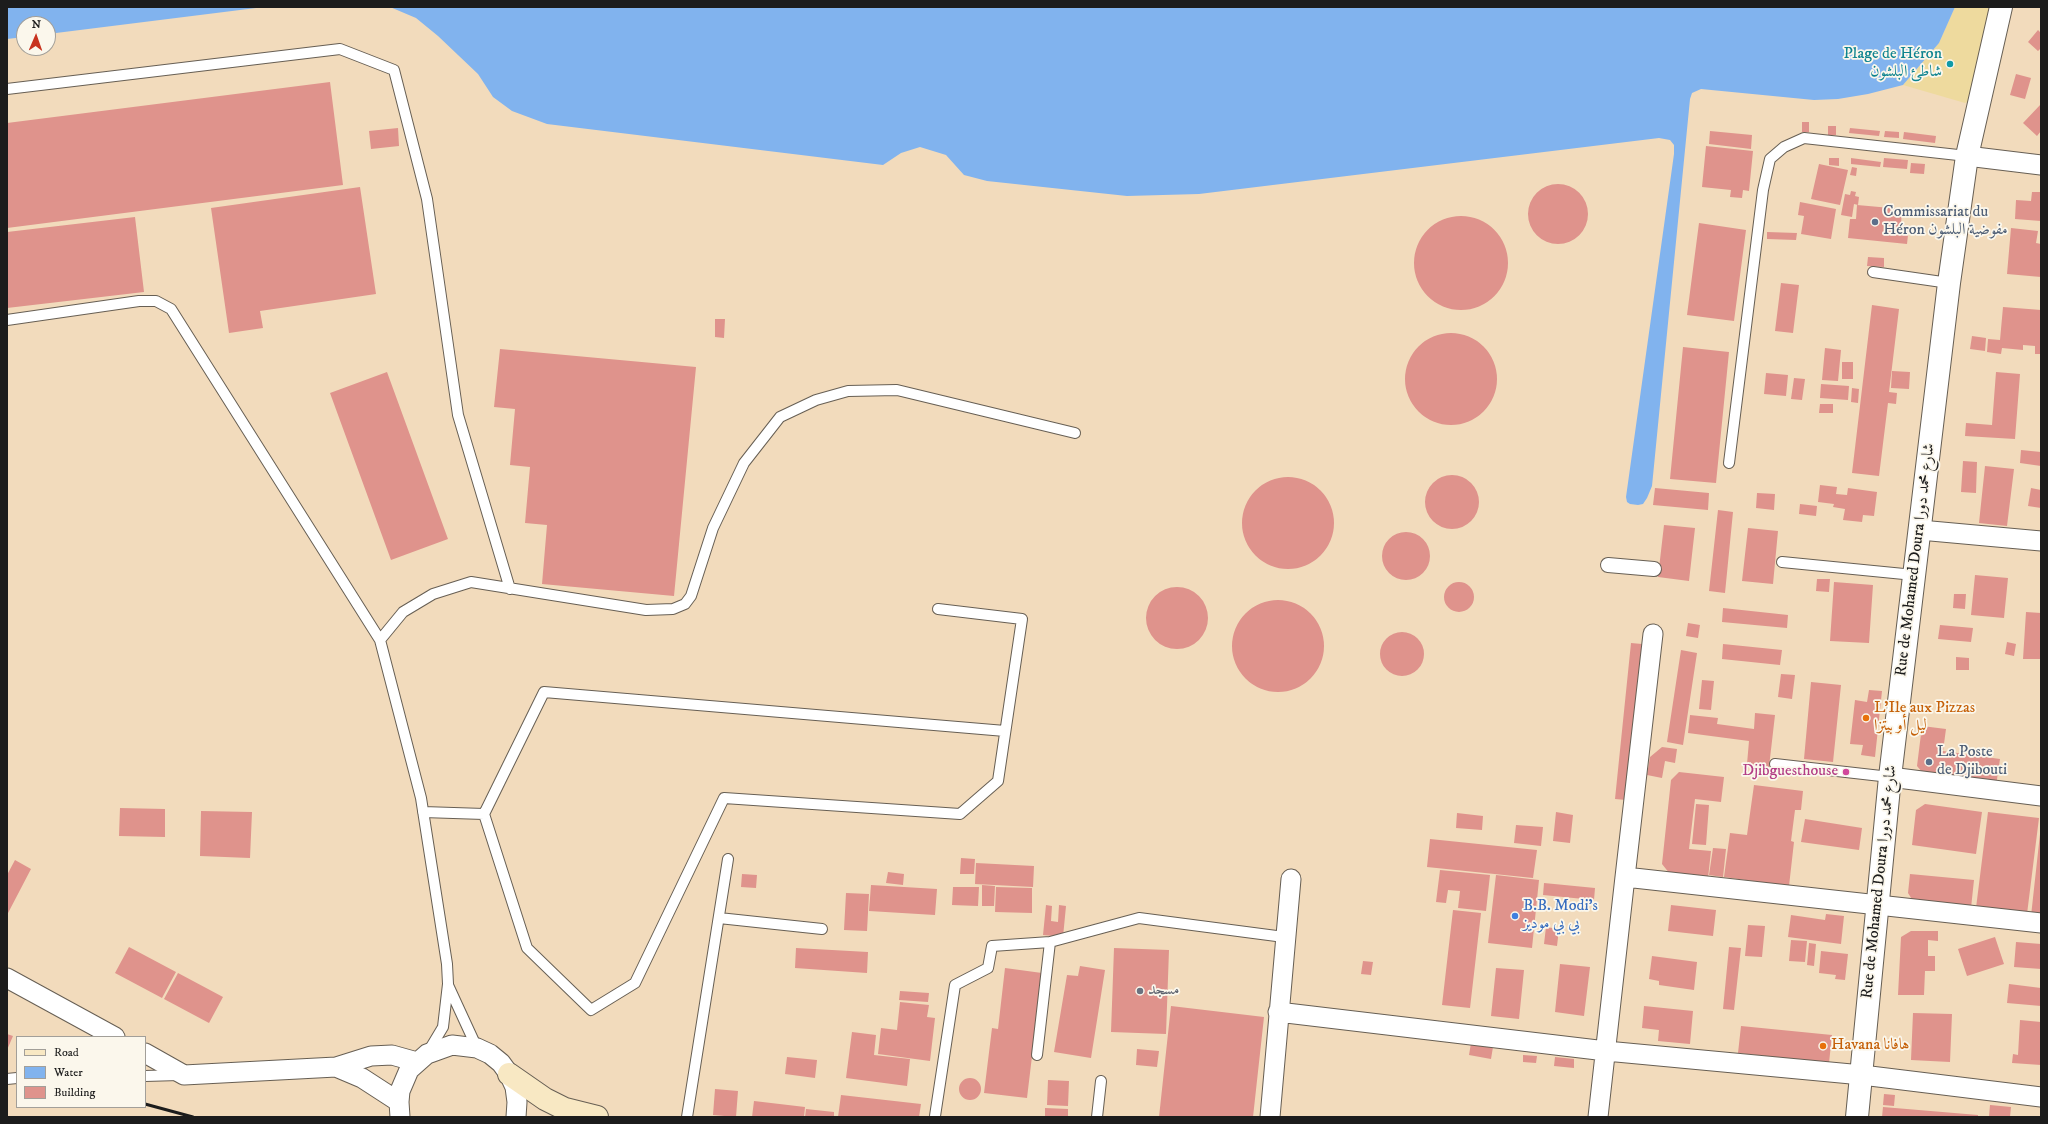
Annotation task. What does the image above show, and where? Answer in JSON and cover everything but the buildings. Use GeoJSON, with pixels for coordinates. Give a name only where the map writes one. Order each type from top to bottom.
{"type":"FeatureCollection","features":[{"type":"Feature","properties":{"kind":"main road"},"geometry":{"type":"LineString","coordinates":[[509,1074],[526,1088],[564,1109],[597,1117]]}},
{"type":"Feature","properties":{"kind":"street","name":"Rue de Mohamed Doura شارع محمد دورا"},"geometry":{"type":"LineString","coordinates":[[1857,1117],[1862,1075],[1876,903],[1949,283],[1967,156],[2001,7]]}},
{"type":"Feature","properties":{"kind":"street"},"geometry":{"type":"LineString","coordinates":[[1967,156],[2041,165]]}},
{"type":"Feature","properties":{"kind":"street"},"geometry":{"type":"LineString","coordinates":[[1920,530],[2041,541]]}},
{"type":"Feature","properties":{"kind":"street"},"geometry":{"type":"LineString","coordinates":[[1608,565],[1654,569]]}},
{"type":"Feature","properties":{"kind":"street"},"geometry":{"type":"LineString","coordinates":[[1598,1117],[1653,634]]}},
{"type":"Feature","properties":{"kind":"street"},"geometry":{"type":"LineString","coordinates":[[1890,777],[2041,796]]}},
{"type":"Feature","properties":{"kind":"street"},"geometry":{"type":"LineString","coordinates":[[1625,877],[2041,922]]}},
{"type":"Feature","properties":{"kind":"street"},"geometry":{"type":"LineString","coordinates":[[1270,1117],[1284,937],[1291,879]]}},
{"type":"Feature","properties":{"kind":"street"},"geometry":{"type":"LineString","coordinates":[[7,978],[113,1036]]}},
{"type":"Feature","properties":{"kind":"street"},"geometry":{"type":"LineString","coordinates":[[1278,1012],[1606,1051],[1862,1075],[2041,1097]]}},
{"type":"Feature","properties":{"kind":"street"},"geometry":{"type":"LineString","coordinates":[[400,1113],[404,1080],[422,1058],[452,1045],[465,1045],[477,1048],[490,1054],[509,1074],[515,1088],[517,1102],[516,1117]]}},
{"type":"Feature","properties":{"kind":"street"},"geometry":{"type":"LineString","coordinates":[[146,1054],[184,1075],[336,1067],[370,1056],[392,1055],[422,1058]]}},
{"type":"Feature","properties":{"kind":"street"},"geometry":{"type":"LineString","coordinates":[[336,1067],[362,1078],[400,1113]]}},
{"type":"Feature","properties":{"kind":"lane"},"geometry":{"type":"LineString","coordinates":[[7,89],[340,49],[394,70],[426,199],[458,415],[510,588]]}},
{"type":"Feature","properties":{"kind":"lane"},"geometry":{"type":"LineString","coordinates":[[1729,463],[1763,190],[1770,159],[1784,147],[1804,138],[1967,156]]}},
{"type":"Feature","properties":{"kind":"lane"},"geometry":{"type":"LineString","coordinates":[[1873,272],[1949,283]]}},
{"type":"Feature","properties":{"kind":"lane"},"geometry":{"type":"LineString","coordinates":[[7,320],[139,301],[156,301],[171,309],[380,640],[423,812],[447,964],[448,984],[443,1027],[422,1058]]}},
{"type":"Feature","properties":{"kind":"lane"},"geometry":{"type":"LineString","coordinates":[[380,640],[403,612],[433,594],[471,582],[646,610],[673,609],[685,604],[691,596],[713,528],[744,463],[780,417],[816,400],[848,391],[897,390],[1074,433]]}},
{"type":"Feature","properties":{"kind":"lane"},"geometry":{"type":"LineString","coordinates":[[1782,562],[1914,575]]}},
{"type":"Feature","properties":{"kind":"lane"},"geometry":{"type":"LineString","coordinates":[[938,609],[1022,619],[998,781],[960,814],[724,798],[635,984],[591,1010],[527,948],[484,814],[544,692],[1005,731]]}},
{"type":"Feature","properties":{"kind":"lane"},"geometry":{"type":"LineString","coordinates":[[1775,764],[1890,777]]}},
{"type":"Feature","properties":{"kind":"lane"},"geometry":{"type":"LineString","coordinates":[[423,812],[484,814]]}},
{"type":"Feature","properties":{"kind":"lane"},"geometry":{"type":"LineString","coordinates":[[687,1117],[728,859]]}},
{"type":"Feature","properties":{"kind":"lane"},"geometry":{"type":"LineString","coordinates":[[719,918],[822,929]]}},
{"type":"Feature","properties":{"kind":"lane"},"geometry":{"type":"LineString","coordinates":[[935,1116],[955,985],[988,968],[992,946],[1050,942],[1139,918],[1284,937]]}},
{"type":"Feature","properties":{"kind":"lane"},"geometry":{"type":"LineString","coordinates":[[1037,1055],[1050,942]]}},
{"type":"Feature","properties":{"kind":"lane"},"geometry":{"type":"LineString","coordinates":[[448,984],[477,1048]]}},
{"type":"Feature","properties":{"kind":"lane"},"geometry":{"type":"LineString","coordinates":[[146,1076],[184,1075]]}},
{"type":"Feature","properties":{"kind":"lane"},"geometry":{"type":"LineString","coordinates":[[1097,1117],[1100,1081]]}},
{"type":"Feature","properties":{"kind":"sand","name":"Plage de Héron شاطئ البلشون"},"geometry":{"type":"Polygon","coordinates":[[[1955,7],[1993,7],[1969,101],[1965,103],[1903,85],[1939,43],[1955,7]]]}},
{"type":"Feature","properties":{"kind":"water"},"geometry":{"type":"Polygon","coordinates":[[[7,7],[264,7],[56,33],[56,16],[16,16],[16,38],[7,39],[7,7]]]}},
{"type":"Feature","properties":{"kind":"water"},"geometry":{"type":"Polygon","coordinates":[[[390,7],[1955,7],[1939,43],[1903,85],[1868,94],[1838,99],[1814,100],[1701,89],[1692,93],[1690,99],[1652,486],[1643,504],[1638,505],[1627,502],[1626,497],[1674,154],[1674,145],[1670,140],[1659,138],[1199,194],[1127,196],[987,181],[964,175],[946,155],[920,147],[901,153],[883,165],[547,124],[512,111],[493,97],[478,74],[438,36],[416,18],[390,7]]]}},
{"type":"Feature","properties":{"kind":"railway"},"geometry":{"type":"LineString","coordinates":[[146,1104],[193,1117]]}},
{"type":"Feature","properties":{"kind":"place","name":"Plage de Héron شاطئ البلشون"},"geometry":{"type":"Point","coordinates":[1950,64]}},
{"type":"Feature","properties":{"kind":"place","name":"Commissariat du Héron مفوضية البلشون"},"geometry":{"type":"Point","coordinates":[1875,222]}},
{"type":"Feature","properties":{"kind":"place","name":"L'Ile aux Pizzas ليل أو بيتزا"},"geometry":{"type":"Point","coordinates":[1866,718]}},
{"type":"Feature","properties":{"kind":"place","name":"La Poste de Djibouti"},"geometry":{"type":"Point","coordinates":[1929,762]}},
{"type":"Feature","properties":{"kind":"place","name":"Djibguesthouse"},"geometry":{"type":"Point","coordinates":[1846,772]}},
{"type":"Feature","properties":{"kind":"place","name":"B.B. Modi's بي بي موديز"},"geometry":{"type":"Point","coordinates":[1515,916]}},
{"type":"Feature","properties":{"kind":"place","name":"مسجد"},"geometry":{"type":"Point","coordinates":[1140,991]}},
{"type":"Feature","properties":{"kind":"place","name":"Havana هافانا"},"geometry":{"type":"Point","coordinates":[1823,1046]}}]}
